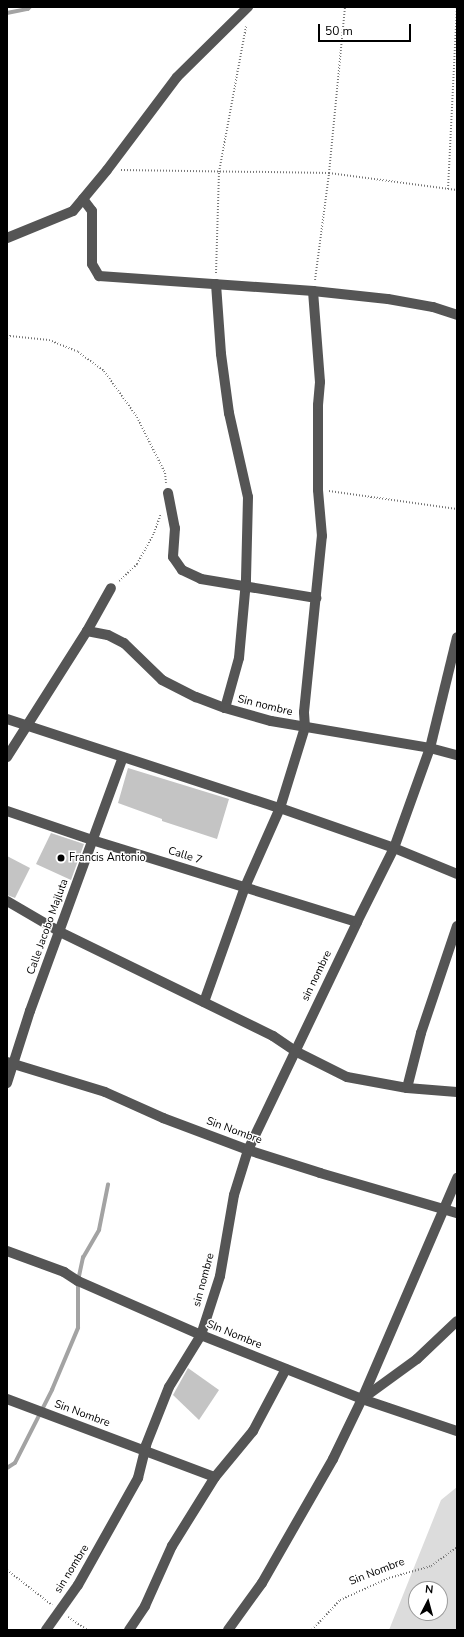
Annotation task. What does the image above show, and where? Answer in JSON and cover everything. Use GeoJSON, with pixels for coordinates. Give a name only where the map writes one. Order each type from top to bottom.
{"type":"FeatureCollection","features":[{"type":"Feature","properties":{"kind":"street"},"geometry":{"type":"LineString","coordinates":[[7,238],[73,211],[107,170],[177,77],[248,7]]}},
{"type":"Feature","properties":{"kind":"street"},"geometry":{"type":"LineString","coordinates":[[83,198],[92,211],[92,264],[99,276],[313,291],[388,299],[433,307],[457,315]]}},
{"type":"Feature","properties":{"kind":"street"},"geometry":{"type":"LineString","coordinates":[[216,284],[220,354],[230,413],[248,497],[246,587],[239,658],[225,708]]}},
{"type":"Feature","properties":{"kind":"street"},"geometry":{"type":"LineString","coordinates":[[204,1002],[245,887],[280,808],[305,727],[304,712],[322,536],[318,490],[318,405],[320,382],[313,291]]}},
{"type":"Feature","properties":{"kind":"street"},"geometry":{"type":"LineString","coordinates":[[168,493],[175,528],[172,557],[182,570],[200,579],[316,598]]}},
{"type":"Feature","properties":{"kind":"street"},"geometry":{"type":"LineString","coordinates":[[7,757],[87,631],[111,588]]}},
{"type":"Feature","properties":{"kind":"street","name":"Sin nombre"},"geometry":{"type":"LineString","coordinates":[[87,631],[108,635],[124,643],[162,680],[196,697],[225,708],[272,721],[430,748],[457,755]]}},
{"type":"Feature","properties":{"kind":"street","name":"sin nombre"},"geometry":{"type":"LineString","coordinates":[[46,1630],[78,1585],[138,1478],[145,1450],[169,1387],[201,1335],[220,1276],[234,1195],[248,1150],[394,848],[430,748],[457,637]]}},
{"type":"Feature","properties":{"kind":"street"},"geometry":{"type":"LineString","coordinates":[[7,719],[280,808],[394,848],[457,874]]}},
{"type":"Feature","properties":{"kind":"street","name":"Calle Jacobo Majluta"},"geometry":{"type":"LineString","coordinates":[[7,1083],[10,1063],[60,932],[122,757]]}},
{"type":"Feature","properties":{"kind":"street","name":"Calle 7"},"geometry":{"type":"LineString","coordinates":[[7,811],[92,840],[357,922]]}},
{"type":"Feature","properties":{"kind":"street"},"geometry":{"type":"LineString","coordinates":[[7,901],[60,932],[273,1036],[295,1051],[347,1077],[408,1088],[457,1092]]}},
{"type":"Feature","properties":{"kind":"street"},"geometry":{"type":"LineString","coordinates":[[408,1088],[421,1033],[457,926]]}},
{"type":"Feature","properties":{"kind":"street","name":"Sin Nombre"},"geometry":{"type":"LineString","coordinates":[[10,1063],[105,1092],[163,1118],[248,1150],[320,1173],[457,1213]]}},
{"type":"Feature","properties":{"kind":"street"},"geometry":{"type":"LineString","coordinates":[[228,1630],[262,1583],[333,1459],[362,1399],[457,1178]]}},
{"type":"Feature","properties":{"kind":"street","name":"SIn Nombre"},"geometry":{"type":"LineString","coordinates":[[7,1251],[64,1272],[78,1281],[201,1335],[362,1399],[457,1431]]}},
{"type":"Feature","properties":{"kind":"street"},"geometry":{"type":"LineString","coordinates":[[362,1399],[417,1359],[457,1321]]}},
{"type":"Feature","properties":{"kind":"street"},"geometry":{"type":"LineString","coordinates":[[129,1630],[145,1606],[172,1546],[215,1477],[253,1432],[286,1369]]}},
{"type":"Feature","properties":{"kind":"street","name":"Sin Nombre"},"geometry":{"type":"LineString","coordinates":[[7,1399],[215,1477]]}},
{"type":"Feature","properties":{"kind":"path"},"geometry":{"type":"LineString","coordinates":[[313,291],[328,173],[345,7]]}},
{"type":"Feature","properties":{"kind":"path"},"geometry":{"type":"LineString","coordinates":[[448,189],[457,7]]}},
{"type":"Feature","properties":{"kind":"path"},"geometry":{"type":"LineString","coordinates":[[216,284],[219,172],[246,23]]}},
{"type":"Feature","properties":{"kind":"path"},"geometry":{"type":"LineString","coordinates":[[107,170],[328,173],[457,190]]}},
{"type":"Feature","properties":{"kind":"path"},"geometry":{"type":"LineString","coordinates":[[7,338],[10,336],[49,340],[78,352],[104,371],[138,417],[165,474],[168,493]]}},
{"type":"Feature","properties":{"kind":"path"},"geometry":{"type":"LineString","coordinates":[[318,490],[457,509]]}},
{"type":"Feature","properties":{"kind":"path"},"geometry":{"type":"LineString","coordinates":[[111,588],[137,564],[154,533],[161,513]]}},
{"type":"Feature","properties":{"kind":"path","name":"Sin Nombre"},"geometry":{"type":"LineString","coordinates":[[312,1630],[340,1600],[389,1578],[431,1566],[457,1547]]}},
{"type":"Feature","properties":{"kind":"path","name":"Sin Nombre"},"geometry":{"type":"LineString","coordinates":[[7,1570],[87,1630]]}},
{"type":"Feature","properties":{"kind":"shaded area"},"geometry":{"type":"Polygon","coordinates":[[[457,1487],[457,1630],[389,1630],[408,1582],[408,1621],[448,1621],[448,1581],[409,1581],[441,1500],[457,1487]]]}},
{"type":"Feature","properties":{"kind":"building"},"geometry":{"type":"Polygon","coordinates":[[[128,768],[229,799],[217,839],[162,821],[162,819],[118,803],[128,768]]]}},
{"type":"Feature","properties":{"kind":"building","name":"Francis Antonio"},"geometry":{"type":"Polygon","coordinates":[[[51,833],[84,844],[71,880],[36,864],[51,833]]]}},
{"type":"Feature","properties":{"kind":"building"},"geometry":{"type":"Polygon","coordinates":[[[7,856],[30,868],[15,898],[7,895],[7,856]]]}},
{"type":"Feature","properties":{"kind":"building"},"geometry":{"type":"Polygon","coordinates":[[[188,1368],[219,1390],[199,1420],[173,1395],[188,1368]]]}},
{"type":"Feature","properties":{"kind":"waterway"},"geometry":{"type":"LineString","coordinates":[[7,13],[28,9],[30,7]]}},
{"type":"Feature","properties":{"kind":"waterway"},"geometry":{"type":"LineString","coordinates":[[7,1468],[15,1463],[52,1390],[78,1328],[78,1281],[83,1258],[99,1230],[108,1185]]}},
{"type":"Feature","properties":{"kind":"place","name":"Francis Antonio"},"geometry":{"type":"Point","coordinates":[61,858]}}]}
